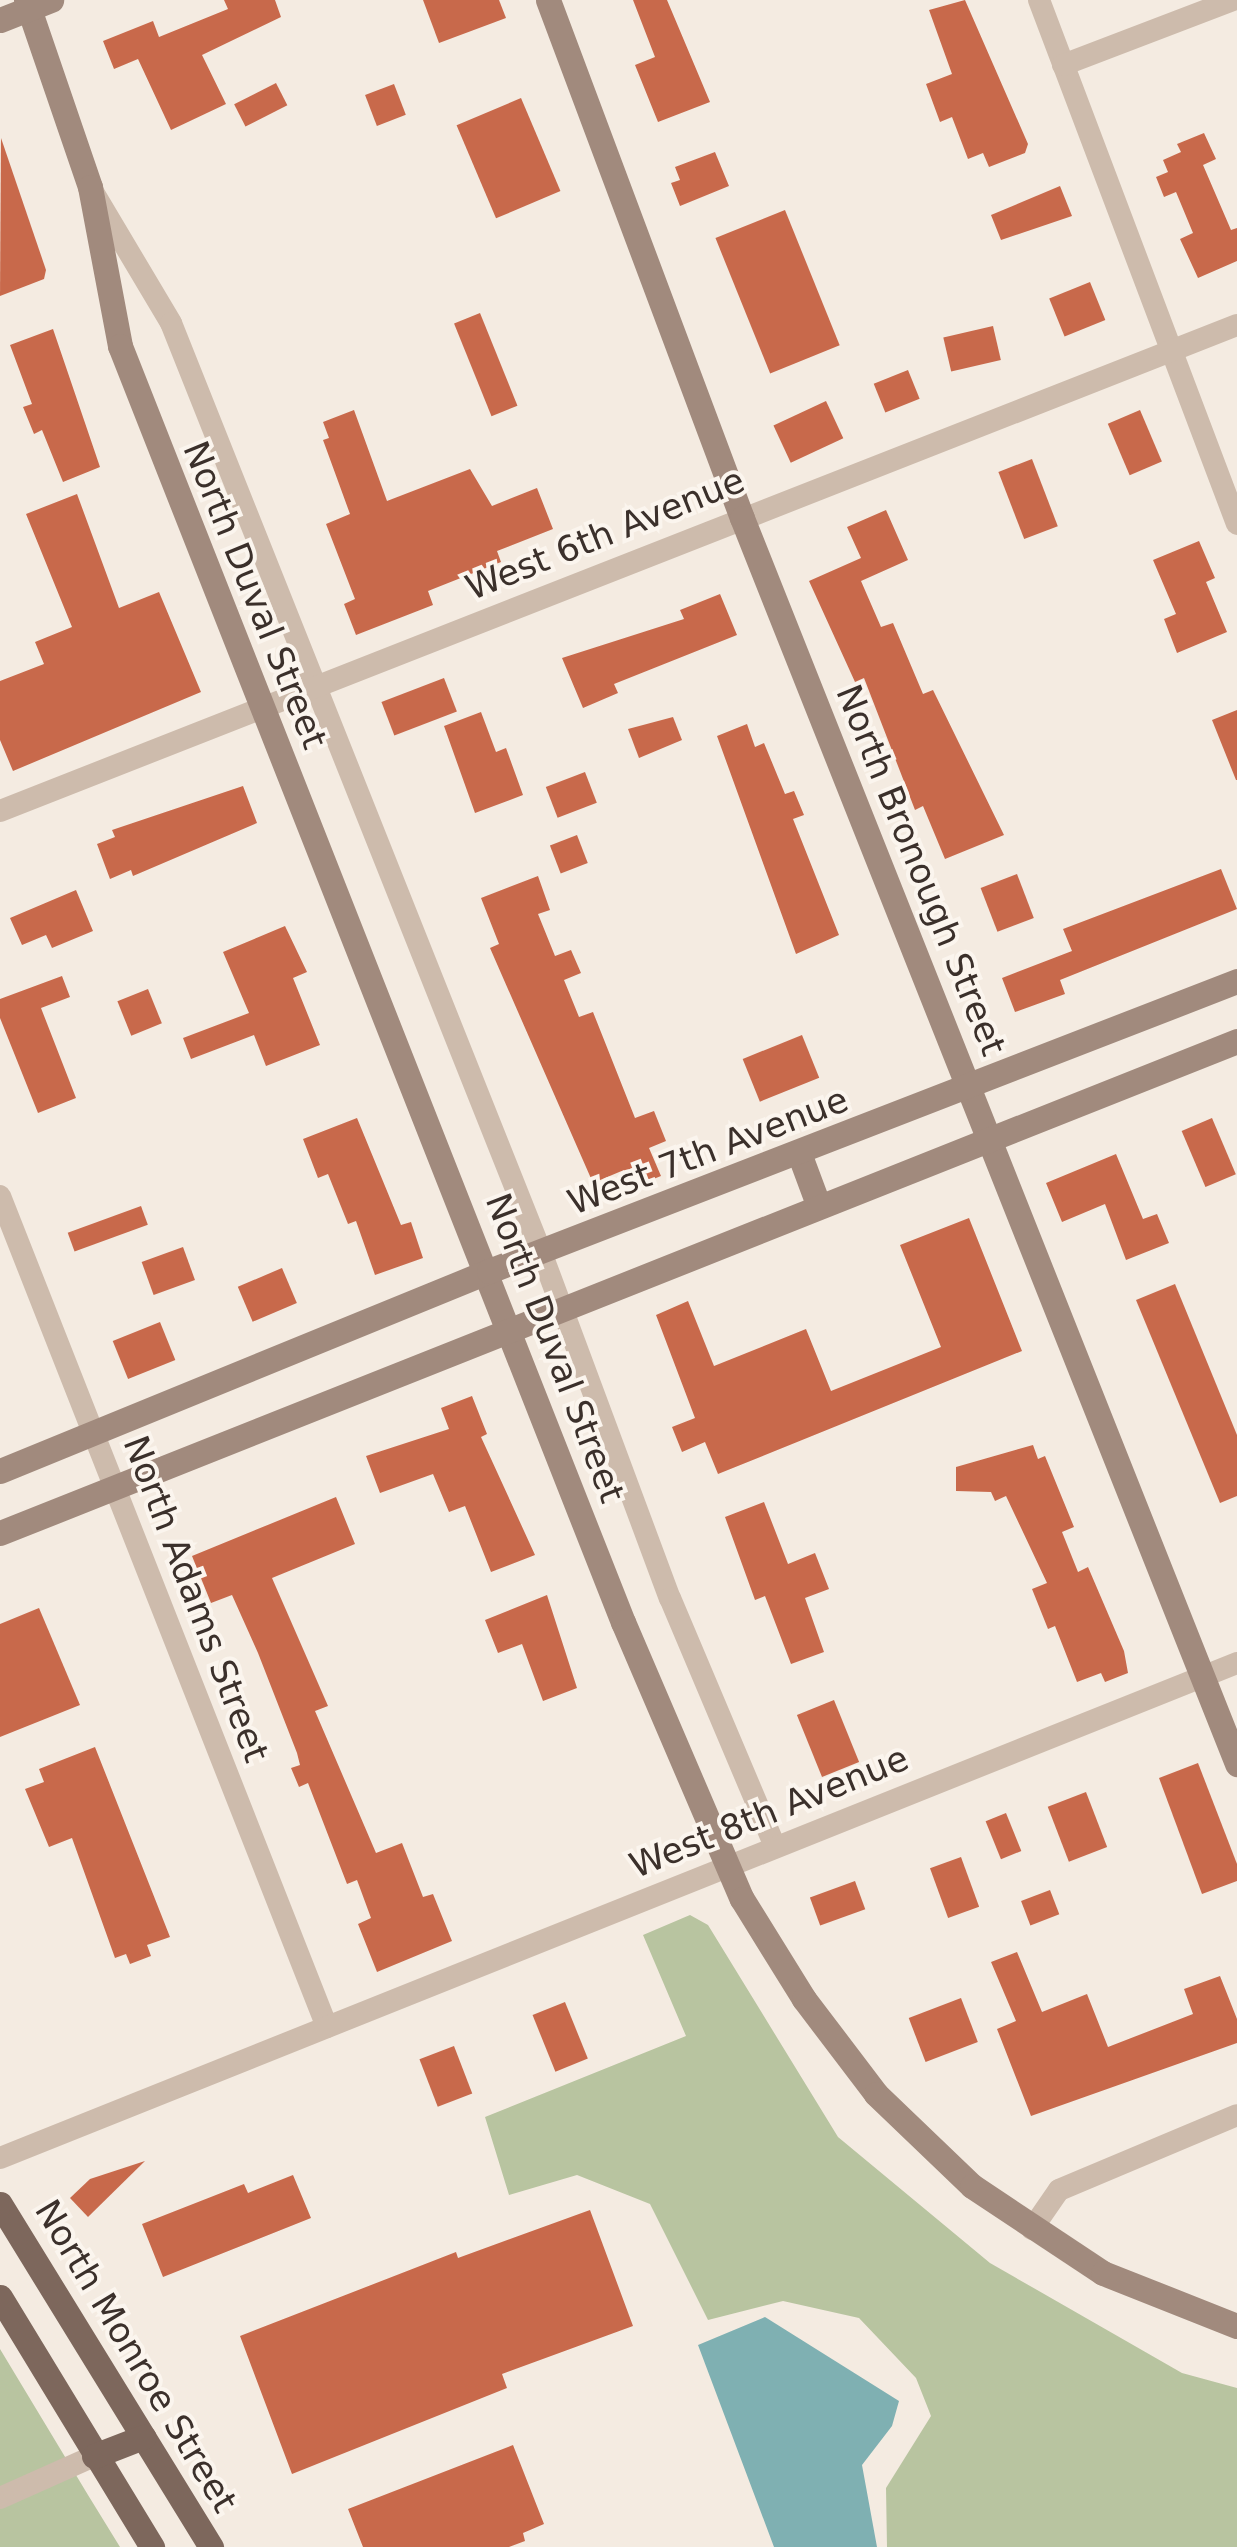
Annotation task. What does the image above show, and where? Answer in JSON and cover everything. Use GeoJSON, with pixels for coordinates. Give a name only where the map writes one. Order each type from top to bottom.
{"type":"FeatureCollection","features":[{"type":"Feature","properties":{"kind":"main road","name":"North Bronough Street"},"geometry":{"type":"LineString","coordinates":[[548,0],[742,518],[971,1086],[1237,1764]]}},
{"type":"Feature","properties":{"kind":"main road"},"geometry":{"type":"LineString","coordinates":[[0,20],[36,3]]}},
{"type":"Feature","properties":{"kind":"main road","name":"North Duval Street"},"geometry":{"type":"LineString","coordinates":[[36,3],[90,187],[120,346],[510,1325],[623,1622],[726,1866],[804,1999],[876,2094],[972,2186],[1103,2274],[1237,2326]]}},
{"type":"Feature","properties":{"kind":"main road","name":"West 7th Avenue"},"geometry":{"type":"LineString","coordinates":[[0,1470],[489,1272],[1237,981]]}},
{"type":"Feature","properties":{"kind":"main road"},"geometry":{"type":"LineString","coordinates":[[0,1533],[510,1325],[1237,1041]]}},
{"type":"Feature","properties":{"kind":"main road"},"geometry":{"type":"LineString","coordinates":[[798,1153],[818,1204]]}},
{"type":"Feature","properties":{"kind":"main road","name":"North Monroe Street"},"geometry":{"type":"LineString","coordinates":[[0,2204],[211,2547]]}},
{"type":"Feature","properties":{"kind":"main road"},"geometry":{"type":"LineString","coordinates":[[0,2297],[152,2547]]}},
{"type":"Feature","properties":{"kind":"main road"},"geometry":{"type":"LineString","coordinates":[[94,2456],[143,2437]]}},
{"type":"Feature","properties":{"kind":"street"},"geometry":{"type":"LineString","coordinates":[[1039,0],[1237,524]]}},
{"type":"Feature","properties":{"kind":"street"},"geometry":{"type":"LineString","coordinates":[[1063,66],[1233,0]]}},
{"type":"Feature","properties":{"kind":"street","name":"North Duval Street"},"geometry":{"type":"LineString","coordinates":[[90,187],[171,323],[319,685],[441,1012],[562,1305],[670,1598],[776,1846]]}},
{"type":"Feature","properties":{"kind":"street","name":"West 6th Avenue"},"geometry":{"type":"LineString","coordinates":[[0,812],[1237,324]]}},
{"type":"Feature","properties":{"kind":"street","name":"North Adams Street"},"geometry":{"type":"LineString","coordinates":[[0,1196],[326,2027]]}},
{"type":"Feature","properties":{"kind":"street","name":"West 8th Avenue"},"geometry":{"type":"LineString","coordinates":[[0,2158],[1237,1662]]}},
{"type":"Feature","properties":{"kind":"street"},"geometry":{"type":"LineString","coordinates":[[1032,2229],[1060,2190],[1237,2115]]}},
{"type":"Feature","properties":{"kind":"street"},"geometry":{"type":"LineString","coordinates":[[0,2498],[94,2456]]}},
{"type":"Feature","properties":{"kind":"green space"},"geometry":{"type":"Polygon","coordinates":[[[690,1915],[708,1925],[838,2137],[990,2263],[1182,2373],[1237,2388],[1237,2547],[887,2547],[886,2488],[931,2416],[916,2378],[859,2318],[783,2301],[708,2320],[650,2204],[577,2175],[509,2195],[485,2117],[686,2036],[643,1935],[690,1915]]]}},
{"type":"Feature","properties":{"kind":"green space"},"geometry":{"type":"Polygon","coordinates":[[[0,2349],[88,2495],[120,2547],[0,2547],[0,2349]]]}},
{"type":"Feature","properties":{"kind":"water"},"geometry":{"type":"Polygon","coordinates":[[[765,2317],[899,2401],[892,2426],[862,2465],[877,2547],[774,2547],[698,2345],[765,2317]]]}},
{"type":"Feature","properties":{"kind":"building"},"geometry":{"type":"Polygon","coordinates":[[[224,0],[275,0],[281,17],[202,55],[226,104],[171,130],[138,59],[114,69],[103,41],[153,21],[159,37],[228,9],[224,0]]]}},
{"type":"Feature","properties":{"kind":"building"},"geometry":{"type":"Polygon","coordinates":[[[423,0],[499,0],[506,18],[439,43],[423,0]]]}},
{"type":"Feature","properties":{"kind":"building"},"geometry":{"type":"Polygon","coordinates":[[[633,0],[667,0],[710,102],[658,122],[635,65],[655,57],[633,0]]]}},
{"type":"Feature","properties":{"kind":"building"},"geometry":{"type":"Polygon","coordinates":[[[965,0],[1028,144],[1025,153],[989,167],[983,153],[968,159],[952,117],[940,122],[926,84],[952,74],[929,10],[965,0]]]}},
{"type":"Feature","properties":{"kind":"building"},"geometry":{"type":"Polygon","coordinates":[[[276,83],[287,105],[245,127],[234,104],[276,83]]]}},
{"type":"Feature","properties":{"kind":"building"},"geometry":{"type":"Polygon","coordinates":[[[394,84],[406,115],[377,126],[365,95],[394,84]]]}},
{"type":"Feature","properties":{"kind":"building"},"geometry":{"type":"Polygon","coordinates":[[[521,98],[560,191],[496,218],[457,125],[521,98]]]}},
{"type":"Feature","properties":{"kind":"building"},"geometry":{"type":"Polygon","coordinates":[[[1204,133],[1216,159],[1203,165],[1231,230],[1237,228],[1237,261],[1198,278],[1180,239],[1193,233],[1176,192],[1164,197],[1156,177],[1168,172],[1163,160],[1181,152],[1177,144],[1204,133]]]}},
{"type":"Feature","properties":{"kind":"building"},"geometry":{"type":"Polygon","coordinates":[[[1,138],[46,270],[44,279],[0,296],[1,138]]]}},
{"type":"Feature","properties":{"kind":"building"},"geometry":{"type":"Polygon","coordinates":[[[715,152],[729,186],[680,206],[671,183],[680,180],[675,167],[715,152]]]}},
{"type":"Feature","properties":{"kind":"building"},"geometry":{"type":"Polygon","coordinates":[[[1060,186],[1072,216],[1001,240],[991,215],[1060,186]]]}},
{"type":"Feature","properties":{"kind":"building"},"geometry":{"type":"Polygon","coordinates":[[[785,210],[840,345],[770,373],[715,238],[785,210]]]}},
{"type":"Feature","properties":{"kind":"building"},"geometry":{"type":"Polygon","coordinates":[[[1090,282],[1105,320],[1065,336],[1049,298],[1090,282]]]}},
{"type":"Feature","properties":{"kind":"building"},"geometry":{"type":"Polygon","coordinates":[[[480,313],[517,406],[491,416],[454,323],[480,313]]]}},
{"type":"Feature","properties":{"kind":"building"},"geometry":{"type":"Polygon","coordinates":[[[993,326],[1001,360],[951,372],[943,337],[993,326]]]}},
{"type":"Feature","properties":{"kind":"building"},"geometry":{"type":"Polygon","coordinates":[[[53,329],[100,467],[63,482],[42,430],[34,434],[23,407],[32,404],[10,345],[53,329]]]}},
{"type":"Feature","properties":{"kind":"building"},"geometry":{"type":"Polygon","coordinates":[[[908,370],[920,399],[885,413],[874,384],[908,370]]]}},
{"type":"Feature","properties":{"kind":"building"},"geometry":{"type":"Polygon","coordinates":[[[826,401],[843,438],[791,463],[773,426],[826,401]]]}},
{"type":"Feature","properties":{"kind":"building"},"geometry":{"type":"Polygon","coordinates":[[[354,410],[387,501],[470,469],[492,506],[537,488],[553,529],[497,551],[501,562],[428,591],[433,605],[356,635],[344,604],[355,599],[326,524],[350,514],[323,440],[329,438],[323,422],[354,410]]]}},
{"type":"Feature","properties":{"kind":"building"},"geometry":{"type":"Polygon","coordinates":[[[1140,410],[1162,462],[1130,475],[1108,424],[1140,410]]]}},
{"type":"Feature","properties":{"kind":"building"},"geometry":{"type":"Polygon","coordinates":[[[1032,459],[1058,526],[1024,539],[998,472],[1032,459]]]}},
{"type":"Feature","properties":{"kind":"building"},"geometry":{"type":"Polygon","coordinates":[[[77,494],[119,608],[159,592],[201,692],[13,771],[0,740],[0,681],[44,664],[35,642],[72,627],[26,514],[77,494]]]}},
{"type":"Feature","properties":{"kind":"building"},"geometry":{"type":"Polygon","coordinates":[[[886,510],[908,560],[861,581],[881,627],[893,623],[923,694],[933,690],[1004,835],[945,859],[923,806],[915,810],[864,678],[855,682],[809,581],[861,558],[847,527],[886,510]]]}},
{"type":"Feature","properties":{"kind":"building"},"geometry":{"type":"Polygon","coordinates":[[[1199,541],[1215,578],[1206,582],[1227,632],[1177,653],[1164,619],[1176,614],[1153,560],[1199,541]]]}},
{"type":"Feature","properties":{"kind":"building"},"geometry":{"type":"Polygon","coordinates":[[[720,594],[737,635],[614,684],[618,693],[583,708],[562,658],[684,619],[680,610],[720,594]]]}},
{"type":"Feature","properties":{"kind":"building"},"geometry":{"type":"Polygon","coordinates":[[[444,678],[457,712],[394,736],[381,702],[444,678]]]}},
{"type":"Feature","properties":{"kind":"building"},"geometry":{"type":"Polygon","coordinates":[[[1237,710],[1237,780],[1236,780],[1212,720],[1237,710]]]}},
{"type":"Feature","properties":{"kind":"building"},"geometry":{"type":"Polygon","coordinates":[[[481,712],[496,752],[506,748],[523,795],[475,813],[444,726],[481,712]]]}},
{"type":"Feature","properties":{"kind":"building"},"geometry":{"type":"Polygon","coordinates":[[[673,717],[682,740],[639,758],[628,729],[673,717]]]}},
{"type":"Feature","properties":{"kind":"building"},"geometry":{"type":"Polygon","coordinates":[[[747,724],[755,747],[764,743],[785,794],[794,791],[804,815],[793,819],[839,935],[796,954],[717,736],[747,724]]]}},
{"type":"Feature","properties":{"kind":"building"},"geometry":{"type":"Polygon","coordinates":[[[585,772],[597,803],[558,818],[546,787],[585,772]]]}},
{"type":"Feature","properties":{"kind":"building"},"geometry":{"type":"Polygon","coordinates":[[[243,786],[257,823],[133,876],[131,870],[110,879],[97,844],[115,837],[112,830],[243,786]]]}},
{"type":"Feature","properties":{"kind":"building"},"geometry":{"type":"Polygon","coordinates":[[[577,835],[588,863],[561,873],[550,845],[577,835]]]}},
{"type":"Feature","properties":{"kind":"building"},"geometry":{"type":"Polygon","coordinates":[[[1221,869],[1237,909],[1060,980],[1065,994],[1015,1012],[1002,978],[1072,951],[1063,929],[1221,869]]]}},
{"type":"Feature","properties":{"kind":"building"},"geometry":{"type":"Polygon","coordinates":[[[1017,874],[1034,918],[997,932],[981,888],[1017,874]]]}},
{"type":"Feature","properties":{"kind":"building"},"geometry":{"type":"Polygon","coordinates":[[[538,876],[550,910],[538,914],[555,956],[571,950],[581,973],[564,980],[579,1017],[593,1012],[635,1118],[654,1111],[666,1141],[649,1148],[661,1176],[631,1188],[624,1170],[593,1183],[490,948],[499,944],[481,898],[538,876]]]}},
{"type":"Feature","properties":{"kind":"building"},"geometry":{"type":"Polygon","coordinates":[[[76,890],[93,931],[52,948],[46,935],[22,945],[10,918],[76,890]]]}},
{"type":"Feature","properties":{"kind":"building"},"geometry":{"type":"Polygon","coordinates":[[[285,926],[307,972],[293,978],[320,1045],[266,1066],[254,1035],[191,1059],[183,1038],[249,1013],[223,952],[285,926]]]}},
{"type":"Feature","properties":{"kind":"building"},"geometry":{"type":"Polygon","coordinates":[[[62,976],[70,997],[41,1008],[76,1098],[38,1113],[0,1018],[0,999],[62,976]]]}},
{"type":"Feature","properties":{"kind":"building"},"geometry":{"type":"Polygon","coordinates":[[[148,989],[162,1023],[131,1036],[117,1001],[148,989]]]}},
{"type":"Feature","properties":{"kind":"building"},"geometry":{"type":"Polygon","coordinates":[[[802,1035],[819,1078],[760,1102],[743,1059],[802,1035]]]}},
{"type":"Feature","properties":{"kind":"building"},"geometry":{"type":"Polygon","coordinates":[[[357,1118],[401,1225],[411,1222],[423,1258],[375,1275],[356,1221],[348,1224],[328,1174],[318,1178],[303,1139],[357,1118]]]}},
{"type":"Feature","properties":{"kind":"building"},"geometry":{"type":"Polygon","coordinates":[[[1212,1118],[1236,1174],[1205,1187],[1182,1131],[1212,1118]]]}},
{"type":"Feature","properties":{"kind":"building"},"geometry":{"type":"Polygon","coordinates":[[[1116,1154],[1143,1219],[1157,1214],[1169,1243],[1126,1260],[1105,1204],[1062,1222],[1046,1183],[1116,1154]]]}},
{"type":"Feature","properties":{"kind":"building"},"geometry":{"type":"Polygon","coordinates":[[[141,1206],[148,1225],[75,1251],[68,1233],[141,1206]]]}},
{"type":"Feature","properties":{"kind":"building"},"geometry":{"type":"Polygon","coordinates":[[[969,1218],[1022,1351],[718,1474],[705,1442],[682,1452],[672,1427],[695,1418],[656,1315],[688,1301],[714,1366],[806,1329],[831,1391],[941,1347],[900,1245],[969,1218]]]}},
{"type":"Feature","properties":{"kind":"building"},"geometry":{"type":"Polygon","coordinates":[[[183,1247],[195,1280],[154,1295],[142,1262],[183,1247]]]}},
{"type":"Feature","properties":{"kind":"building"},"geometry":{"type":"Polygon","coordinates":[[[282,1268],[297,1303],[253,1322],[238,1287],[282,1268]]]}},
{"type":"Feature","properties":{"kind":"building"},"geometry":{"type":"Polygon","coordinates":[[[1175,1284],[1237,1435],[1237,1496],[1220,1503],[1136,1300],[1175,1284]]]}},
{"type":"Feature","properties":{"kind":"building"},"geometry":{"type":"Polygon","coordinates":[[[160,1322],[175,1360],[128,1379],[113,1341],[160,1322]]]}},
{"type":"Feature","properties":{"kind":"building"},"geometry":{"type":"Polygon","coordinates":[[[472,1396],[487,1434],[481,1437],[535,1555],[491,1572],[465,1506],[449,1512],[433,1474],[380,1493],[366,1456],[449,1429],[441,1408],[472,1396]]]}},
{"type":"Feature","properties":{"kind":"building"},"geometry":{"type":"Polygon","coordinates":[[[1033,1445],[1038,1459],[1045,1456],[1074,1527],[1062,1532],[1078,1572],[1088,1567],[1124,1651],[1128,1673],[1105,1682],[1101,1673],[1077,1682],[1055,1626],[1048,1629],[1032,1589],[1047,1583],[1006,1496],[995,1501],[991,1492],[956,1491],[956,1467],[1033,1445]]]}},
{"type":"Feature","properties":{"kind":"building"},"geometry":{"type":"Polygon","coordinates":[[[336,1497],[355,1544],[272,1578],[328,1706],[315,1711],[376,1853],[402,1843],[423,1897],[433,1894],[452,1941],[377,1972],[358,1924],[371,1918],[357,1880],[347,1884],[308,1783],[299,1787],[291,1768],[300,1765],[297,1753],[258,1653],[232,1595],[211,1603],[192,1556],[336,1497]]]}},
{"type":"Feature","properties":{"kind":"building"},"geometry":{"type":"Polygon","coordinates":[[[764,1502],[788,1564],[815,1553],[829,1589],[805,1598],[824,1652],[791,1664],[765,1596],[755,1600],[725,1517],[764,1502]]]}},
{"type":"Feature","properties":{"kind":"building"},"geometry":{"type":"Polygon","coordinates":[[[547,1595],[577,1688],[543,1701],[522,1644],[498,1653],[485,1620],[547,1595]]]}},
{"type":"Feature","properties":{"kind":"building"},"geometry":{"type":"Polygon","coordinates":[[[39,1608],[80,1705],[0,1737],[0,1624],[39,1608]]]}},
{"type":"Feature","properties":{"kind":"building"},"geometry":{"type":"Polygon","coordinates":[[[834,1700],[859,1762],[822,1777],[797,1715],[834,1700]]]}},
{"type":"Feature","properties":{"kind":"building"},"geometry":{"type":"Polygon","coordinates":[[[95,1747],[170,1937],[147,1945],[151,1956],[130,1964],[126,1954],[115,1958],[72,1838],[49,1847],[25,1789],[44,1782],[39,1769],[95,1747]]]}},
{"type":"Feature","properties":{"kind":"building"},"geometry":{"type":"Polygon","coordinates":[[[1198,1763],[1237,1864],[1237,1881],[1202,1894],[1159,1778],[1198,1763]]]}},
{"type":"Feature","properties":{"kind":"building"},"geometry":{"type":"Polygon","coordinates":[[[1086,1792],[1107,1847],[1069,1862],[1048,1807],[1086,1792]]]}},
{"type":"Feature","properties":{"kind":"building"},"geometry":{"type":"Polygon","coordinates":[[[1006,1813],[1021,1851],[1001,1859],[986,1821],[1006,1813]]]}},
{"type":"Feature","properties":{"kind":"building"},"geometry":{"type":"Polygon","coordinates":[[[961,1857],[979,1907],[948,1918],[930,1868],[961,1857]]]}},
{"type":"Feature","properties":{"kind":"building"},"geometry":{"type":"Polygon","coordinates":[[[855,1881],[865,1909],[820,1926],[810,1897],[855,1881]]]}},
{"type":"Feature","properties":{"kind":"building"},"geometry":{"type":"Polygon","coordinates":[[[1050,1890],[1059,1914],[1030,1925],[1021,1901],[1050,1890]]]}},
{"type":"Feature","properties":{"kind":"building"},"geometry":{"type":"Polygon","coordinates":[[[1017,1952],[1042,2012],[1087,1994],[1108,2047],[1193,2014],[1184,1989],[1220,1976],[1237,2019],[1237,2043],[1031,2116],[997,2029],[1016,2021],[991,1962],[1017,1952]]]}},
{"type":"Feature","properties":{"kind":"building"},"geometry":{"type":"Polygon","coordinates":[[[961,1998],[978,2042],[926,2062],[909,2018],[961,1998]]]}},
{"type":"Feature","properties":{"kind":"building"},"geometry":{"type":"Polygon","coordinates":[[[565,2002],[588,2059],[555,2072],[533,2015],[565,2002]]]}},
{"type":"Feature","properties":{"kind":"building"},"geometry":{"type":"Polygon","coordinates":[[[454,2046],[472,2094],[438,2107],[419,2059],[454,2046]]]}},
{"type":"Feature","properties":{"kind":"building"},"geometry":{"type":"Polygon","coordinates":[[[145,2161],[88,2217],[70,2198],[90,2179],[145,2161]]]}},
{"type":"Feature","properties":{"kind":"building"},"geometry":{"type":"Polygon","coordinates":[[[293,2175],[311,2218],[163,2277],[142,2224],[244,2184],[248,2193],[293,2175]]]}},
{"type":"Feature","properties":{"kind":"building"},"geometry":{"type":"Polygon","coordinates":[[[590,2210],[633,2326],[502,2374],[507,2388],[292,2474],[240,2336],[456,2252],[458,2258],[590,2210]]]}},
{"type":"Feature","properties":{"kind":"building"},"geometry":{"type":"Polygon","coordinates":[[[513,2445],[544,2524],[523,2533],[525,2541],[509,2547],[363,2547],[348,2509],[513,2445]]]}}]}
